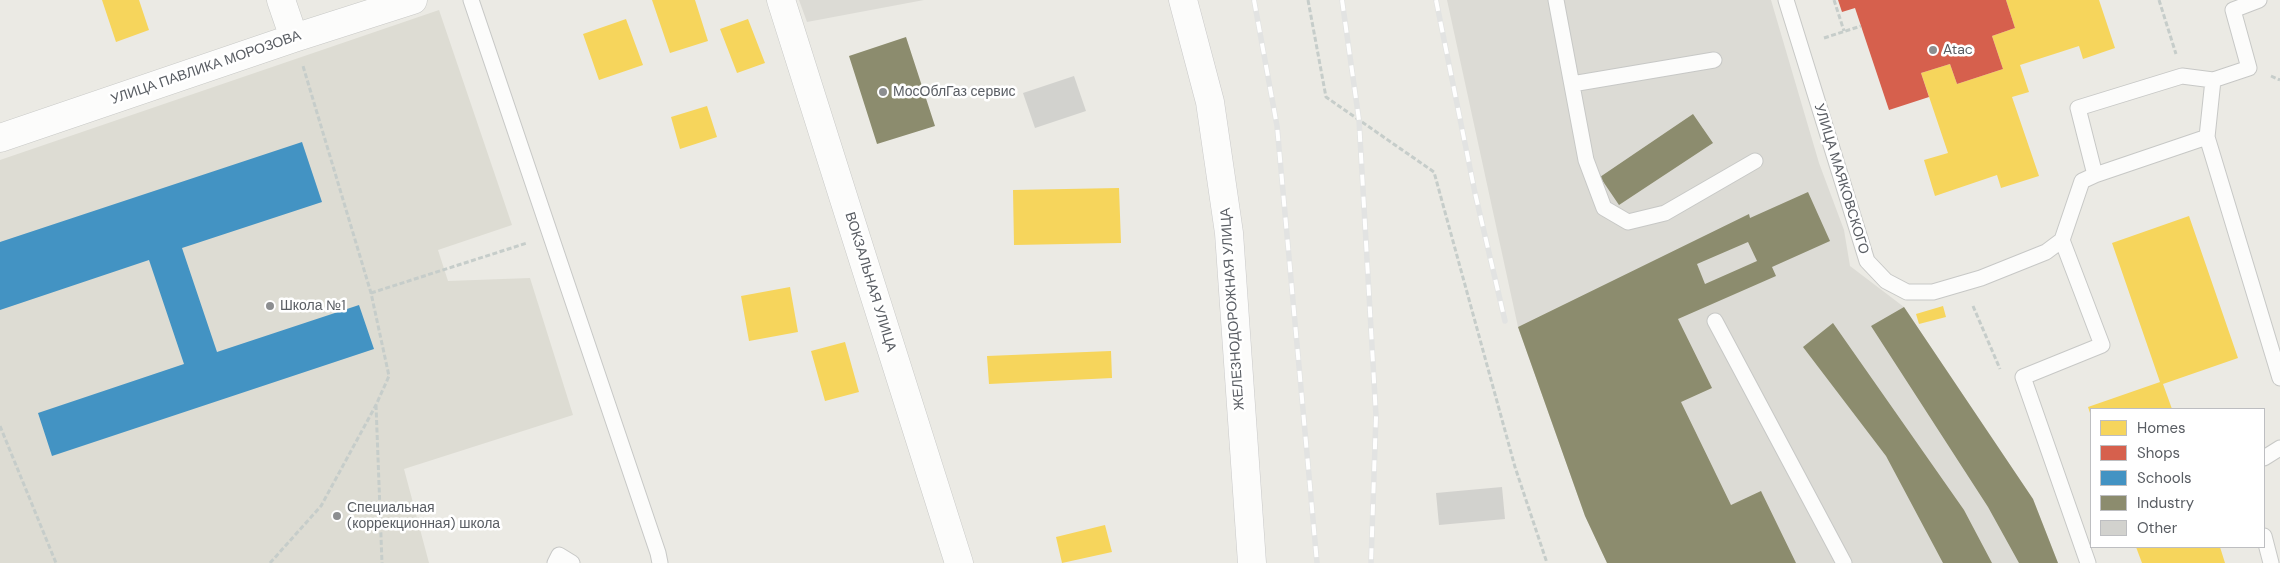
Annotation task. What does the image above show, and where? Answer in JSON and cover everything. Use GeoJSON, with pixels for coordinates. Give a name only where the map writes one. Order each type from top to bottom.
{"type":"FeatureCollection","features":[{"type":"Feature","properties":{"kind":"street"},"geometry":{"type":"LineString","coordinates":[[281,0],[297,48]]}},
{"type":"Feature","properties":{"kind":"street","name":"УЛИЦА ПАВЛИКА МОРОЗОВА"},"geometry":{"type":"LineString","coordinates":[[0,138],[297,48],[413,0]]}},
{"type":"Feature","properties":{"kind":"street","name":"ВОКЗАЛЬНАЯ УЛИЦА"},"geometry":{"type":"LineString","coordinates":[[781,0],[959,563]]}},
{"type":"Feature","properties":{"kind":"street","name":"ЖЕЛЕЗНОДОРОЖНАЯ УЛИЦА"},"geometry":{"type":"LineString","coordinates":[[1183,0],[1210,102],[1229,233],[1252,563]]}},
{"type":"Feature","properties":{"kind":"lane"},"geometry":{"type":"LineString","coordinates":[[470,0],[660,563]]}},
{"type":"Feature","properties":{"kind":"lane"},"geometry":{"type":"LineString","coordinates":[[1556,0],[1586,160],[1604,208],[1628,222],[1665,214],[1754,161]]}},
{"type":"Feature","properties":{"kind":"lane","name":"УЛИЦА МАЯКОВСКОГО"},"geometry":{"type":"LineString","coordinates":[[1786,0],[1867,261],[1886,280],[1907,292],[1933,292],[1963,284],[2046,252],[2062,240]]}},
{"type":"Feature","properties":{"kind":"lane"},"geometry":{"type":"LineString","coordinates":[[2095,175],[2078,108],[2182,76],[2213,80],[2249,68],[2233,10],[2259,0]]}},
{"type":"Feature","properties":{"kind":"lane"},"geometry":{"type":"LineString","coordinates":[[1572,84],[1714,60]]}},
{"type":"Feature","properties":{"kind":"lane"},"geometry":{"type":"LineString","coordinates":[[2213,80],[2207,137],[2280,378]]}},
{"type":"Feature","properties":{"kind":"lane"},"geometry":{"type":"LineString","coordinates":[[2088,563],[2024,377],[2102,345],[2062,240],[2082,182],[2095,175],[2207,137]]}},
{"type":"Feature","properties":{"kind":"lane"},"geometry":{"type":"LineString","coordinates":[[1715,320],[1844,563]]}},
{"type":"Feature","properties":{"kind":"lane"},"geometry":{"type":"LineString","coordinates":[[2265,457],[2280,448]]}},
{"type":"Feature","properties":{"kind":"lane"},"geometry":{"type":"LineString","coordinates":[[2265,540],[2271,563]]}},
{"type":"Feature","properties":{"kind":"lane"},"geometry":{"type":"LineString","coordinates":[[556,563],[559,555],[572,563]]}},
{"type":"Feature","properties":{"kind":"path"},"geometry":{"type":"LineString","coordinates":[[1308,0],[1326,97],[1434,172],[1515,467],[1548,563]]}},
{"type":"Feature","properties":{"kind":"path"},"geometry":{"type":"LineString","coordinates":[[1834,0],[1844,31]]}},
{"type":"Feature","properties":{"kind":"path"},"geometry":{"type":"LineString","coordinates":[[2159,0],[2182,76]]}},
{"type":"Feature","properties":{"kind":"path"},"geometry":{"type":"LineString","coordinates":[[1800,46],[1861,26]]}},
{"type":"Feature","properties":{"kind":"path"},"geometry":{"type":"LineString","coordinates":[[270,563],[321,506],[389,376],[371,293],[297,48]]}},
{"type":"Feature","properties":{"kind":"path"},"geometry":{"type":"LineString","coordinates":[[371,293],[551,236]]}},
{"type":"Feature","properties":{"kind":"path"},"geometry":{"type":"LineString","coordinates":[[1963,284],[2006,383],[2024,377]]}},
{"type":"Feature","properties":{"kind":"path"},"geometry":{"type":"LineString","coordinates":[[376,404],[382,563]]}},
{"type":"Feature","properties":{"kind":"path"},"geometry":{"type":"LineString","coordinates":[[0,426],[56,563]]}},
{"type":"Feature","properties":{"kind":"shaded area"},"geometry":{"type":"Polygon","coordinates":[[[799,0],[924,0],[807,22],[799,0]]]}},
{"type":"Feature","properties":{"kind":"shaded area"},"geometry":{"type":"Polygon","coordinates":[[[1447,0],[1771,0],[1819,163],[1844,230],[1850,266],[1904,307],[2033,499],[2058,563],[1607,563],[1585,516],[1518,327],[1447,0]]]}},
{"type":"Feature","properties":{"kind":"shaded area","name":"Школа №1"},"geometry":{"type":"Polygon","coordinates":[[[439,10],[512,225],[438,250],[448,281],[530,278],[573,415],[404,469],[429,563],[0,563],[0,160],[439,10]]]}},
{"type":"Feature","properties":{"kind":"building: Homes"},"geometry":{"type":"Polygon","coordinates":[[[102,0],[139,0],[149,30],[116,42],[102,0]]]}},
{"type":"Feature","properties":{"kind":"building: Homes"},"geometry":{"type":"Polygon","coordinates":[[[652,0],[695,0],[708,41],[670,53],[652,0]]]}},
{"type":"Feature","properties":{"kind":"building: Homes"},"geometry":{"type":"Polygon","coordinates":[[[2006,0],[2099,0],[2115,48],[2083,59],[2079,46],[2020,65],[2029,92],[2012,97],[2039,176],[2001,188],[1997,175],[1935,196],[1924,160],[1948,153],[1921,73],[1950,64],[1957,84],[2003,69],[1992,36],[2015,28],[2006,0]]]}},
{"type":"Feature","properties":{"kind":"building: Homes"},"geometry":{"type":"Polygon","coordinates":[[[626,19],[643,65],[599,80],[583,34],[626,19]]]}},
{"type":"Feature","properties":{"kind":"building: Homes"},"geometry":{"type":"Polygon","coordinates":[[[748,19],[765,63],[737,73],[720,29],[748,19]]]}},
{"type":"Feature","properties":{"kind":"building: Homes"},"geometry":{"type":"Polygon","coordinates":[[[707,106],[717,137],[680,149],[671,117],[707,106]]]}},
{"type":"Feature","properties":{"kind":"building: Homes"},"geometry":{"type":"Polygon","coordinates":[[[1119,188],[1121,243],[1014,245],[1013,190],[1119,188]]]}},
{"type":"Feature","properties":{"kind":"building: Homes"},"geometry":{"type":"Polygon","coordinates":[[[2189,216],[2238,358],[2163,384],[2172,408],[2090,408],[2090,413],[2088,407],[2160,382],[2112,243],[2189,216]]]}},
{"type":"Feature","properties":{"kind":"building: Homes"},"geometry":{"type":"Polygon","coordinates":[[[790,287],[798,332],[749,341],[741,296],[790,287]]]}},
{"type":"Feature","properties":{"kind":"building: Homes"},"geometry":{"type":"Polygon","coordinates":[[[1943,306],[1946,317],[1919,324],[1916,314],[1943,306]]]}},
{"type":"Feature","properties":{"kind":"building: Homes"},"geometry":{"type":"Polygon","coordinates":[[[845,342],[859,392],[825,401],[811,351],[845,342]]]}},
{"type":"Feature","properties":{"kind":"building: Homes"},"geometry":{"type":"Polygon","coordinates":[[[1111,351],[1112,378],[989,384],[987,356],[1111,351]]]}},
{"type":"Feature","properties":{"kind":"building: Homes"},"geometry":{"type":"Polygon","coordinates":[[[1105,525],[1112,552],[1062,563],[1056,537],[1105,525]]]}},
{"type":"Feature","properties":{"kind":"building: Homes"},"geometry":{"type":"Polygon","coordinates":[[[2136,548],[2220,548],[2225,563],[2142,563],[2136,548]]]}},
{"type":"Feature","properties":{"kind":"building: Shops","name":"Atac"},"geometry":{"type":"Polygon","coordinates":[[[1838,0],[2006,0],[2015,28],[1992,36],[2003,69],[1957,84],[1950,64],[1921,73],[1929,97],[1889,110],[1855,8],[1842,12],[1838,0]]]}},
{"type":"Feature","properties":{"kind":"building: Schools"},"geometry":{"type":"Polygon","coordinates":[[[302,142],[322,202],[182,248],[217,352],[359,305],[374,349],[52,456],[38,413],[184,364],[149,260],[0,310],[0,242],[302,142]]]}},
{"type":"Feature","properties":{"kind":"building: Industry"},"geometry":{"type":"Polygon","coordinates":[[[906,37],[935,126],[877,144],[849,56],[906,37]]]}},
{"type":"Feature","properties":{"kind":"building: Industry"},"geometry":{"type":"Polygon","coordinates":[[[1693,114],[1713,143],[1619,205],[1600,177],[1693,114]]]}},
{"type":"Feature","properties":{"kind":"building: Industry"},"geometry":{"type":"Polygon","coordinates":[[[1808,192],[1830,241],[1772,267],[1776,276],[1678,319],[1712,388],[1681,402],[1731,505],[1761,491],[1796,563],[1607,563],[1585,516],[1518,327],[1749,214],[1750,218],[1808,192]],[[1748,242],[1697,264],[1705,284],[1757,261],[1748,242]]]}},
{"type":"Feature","properties":{"kind":"building: Industry"},"geometry":{"type":"Polygon","coordinates":[[[1904,307],[2033,499],[2058,563],[2019,563],[1988,507],[1871,326],[1904,307]]]}},
{"type":"Feature","properties":{"kind":"building: Industry"},"geometry":{"type":"Polygon","coordinates":[[[1833,323],[1964,510],[1992,563],[1943,563],[1886,456],[1803,347],[1833,323]]]}},
{"type":"Feature","properties":{"kind":"building: Other"},"geometry":{"type":"Polygon","coordinates":[[[1074,76],[1086,111],[1035,128],[1023,93],[1074,76]]]}},
{"type":"Feature","properties":{"kind":"building: Other"},"geometry":{"type":"Polygon","coordinates":[[[1502,487],[1505,519],[1439,525],[1436,493],[1502,487]]]}},
{"type":"Feature","properties":{"kind":"railway"},"geometry":{"type":"LineString","coordinates":[[1254,0],[1277,126],[1317,563]]}},
{"type":"Feature","properties":{"kind":"railway"},"geometry":{"type":"LineString","coordinates":[[1342,0],[1359,120],[1376,416],[1371,563]]}},
{"type":"Feature","properties":{"kind":"railway"},"geometry":{"type":"LineString","coordinates":[[1436,0],[1475,193],[1505,321]]}},
{"type":"Feature","properties":{"kind":"place","name":"Atac"},"geometry":{"type":"Point","coordinates":[1933,50]}},
{"type":"Feature","properties":{"kind":"place","name":"МосОблГаз сервис"},"geometry":{"type":"Point","coordinates":[883,92]}},
{"type":"Feature","properties":{"kind":"place","name":"Школа №1"},"geometry":{"type":"Point","coordinates":[270,306]}},
{"type":"Feature","properties":{"kind":"place","name":"Специальная (коррекционная) школа"},"geometry":{"type":"Point","coordinates":[337,516]}}]}
